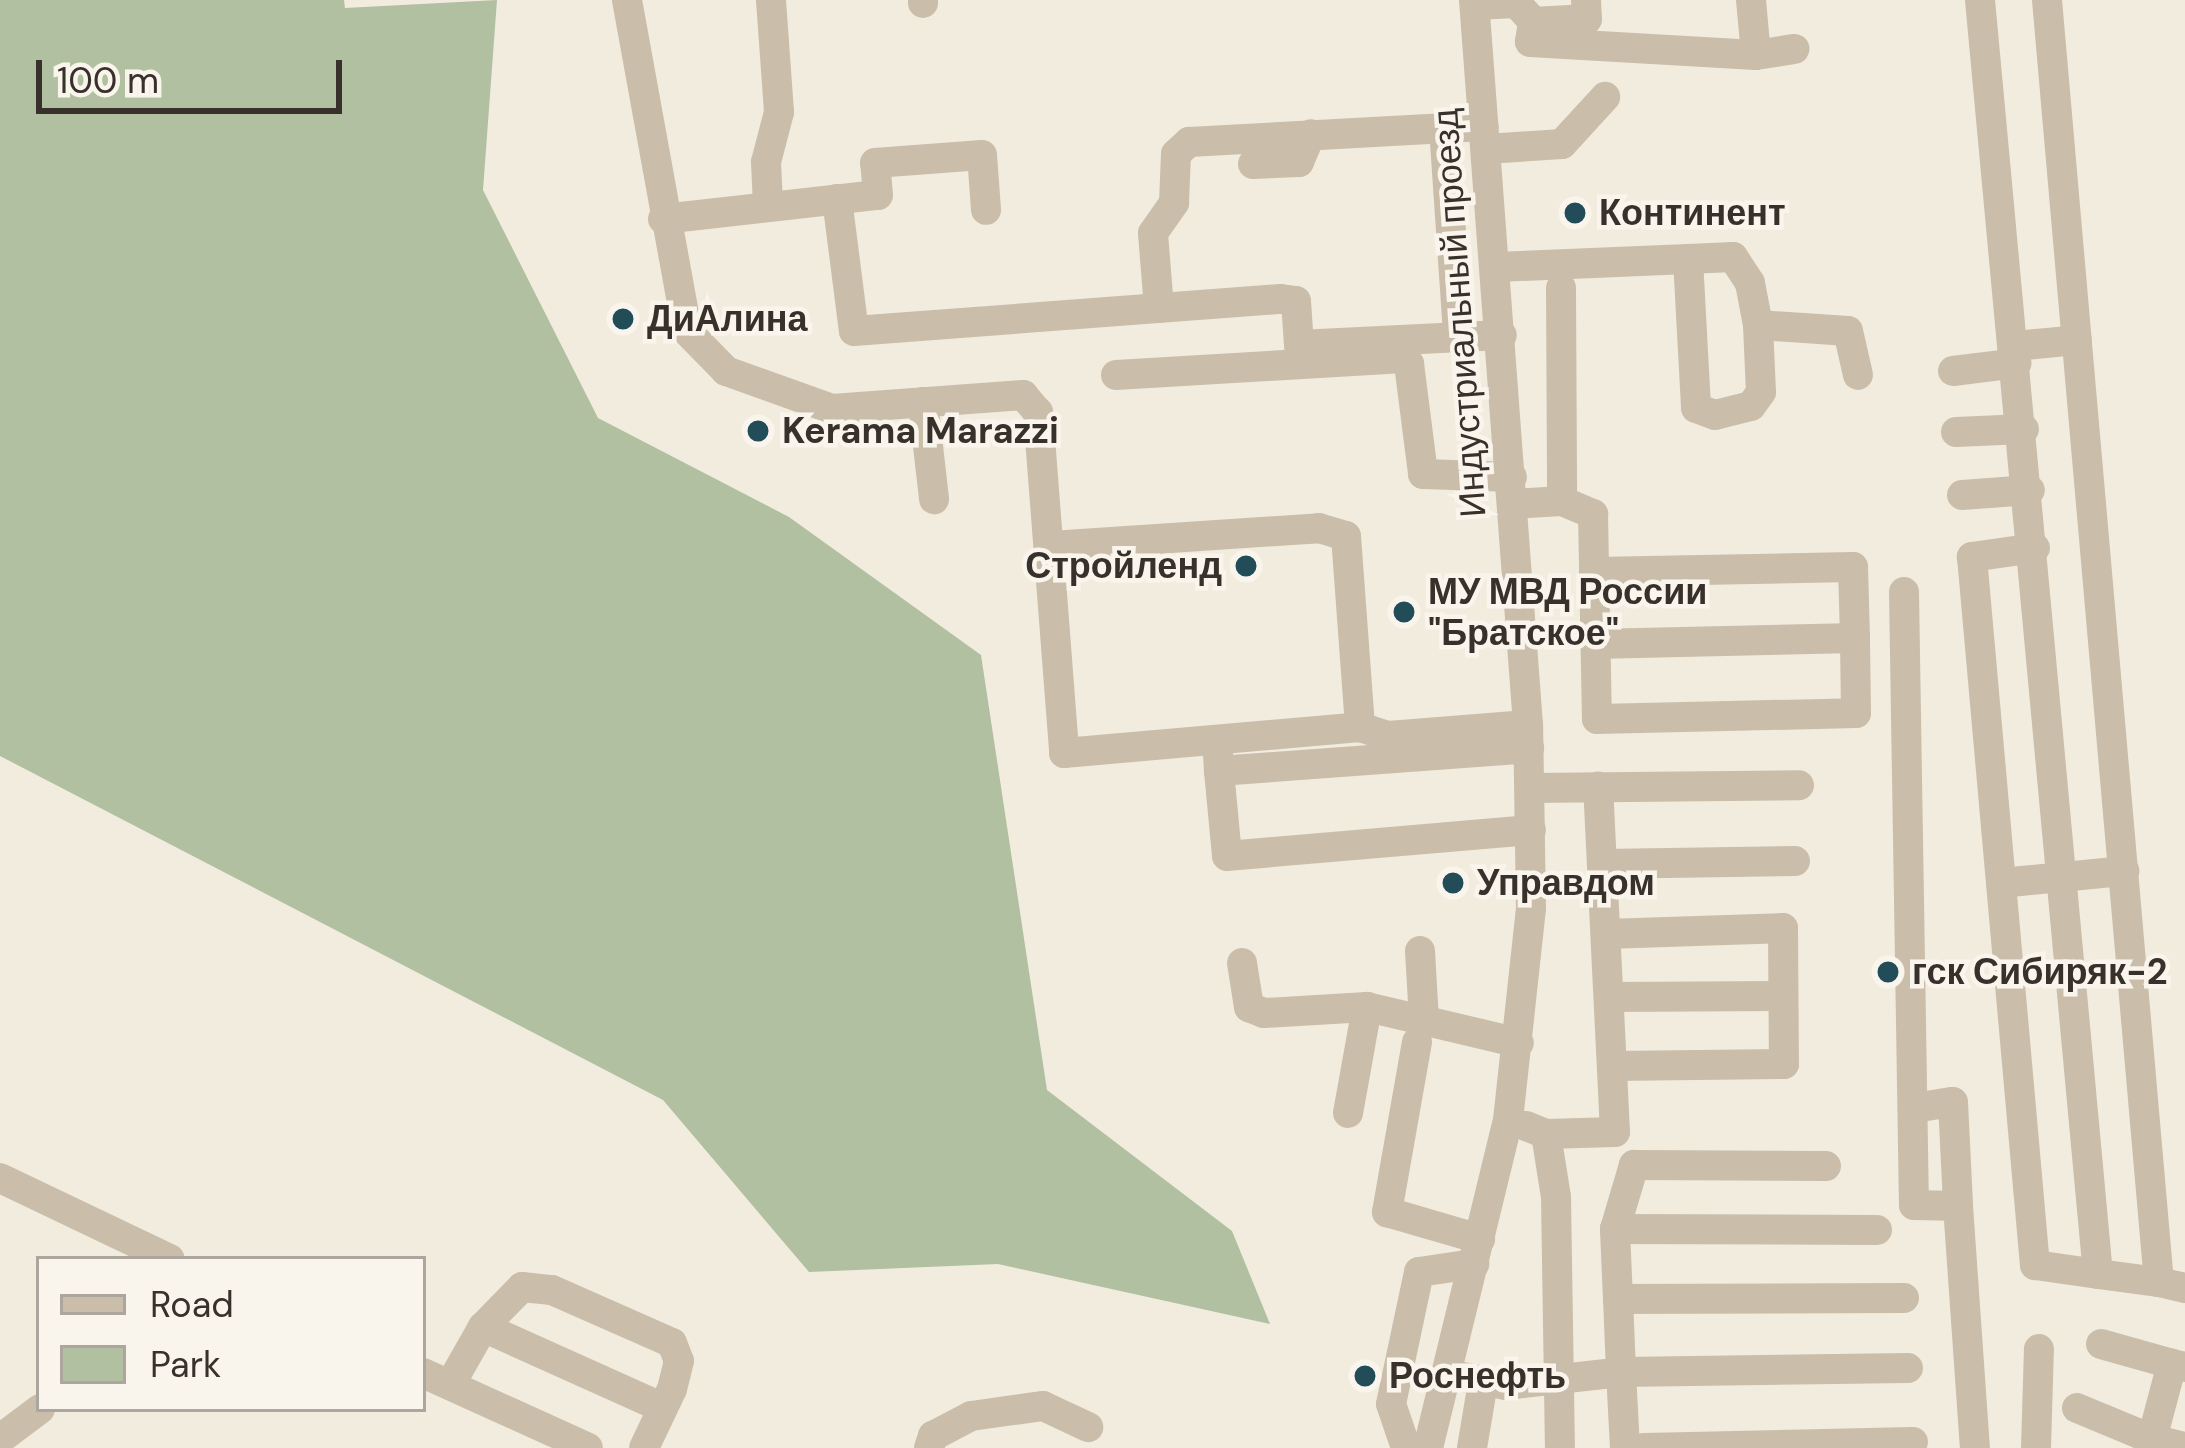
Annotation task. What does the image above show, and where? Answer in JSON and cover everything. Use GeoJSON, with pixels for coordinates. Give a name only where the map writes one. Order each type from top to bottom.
{"type":"FeatureCollection","features":[{"type":"Feature","properties":{"kind":"street"},"geometry":{"type":"LineString","coordinates":[[627,0],[686,331],[726,370],[832,409],[1023,395],[1038,412],[1064,753],[1415,754],[1528,736]]}},
{"type":"Feature","properties":{"kind":"street"},"geometry":{"type":"LineString","coordinates":[[768,205],[766,162],[778,112],[771,0]]}},
{"type":"Feature","properties":{"kind":"street"},"geometry":{"type":"LineString","coordinates":[[1475,2],[1516,3],[1534,22],[1587,20],[1586,0]]}},
{"type":"Feature","properties":{"kind":"street"},"geometry":{"type":"LineString","coordinates":[[1751,0],[1756,55]]}},
{"type":"Feature","properties":{"kind":"street"},"geometry":{"type":"LineString","coordinates":[[1980,0],[2030,490],[2098,1274]]}},
{"type":"Feature","properties":{"kind":"street"},"geometry":{"type":"LineString","coordinates":[[2035,548],[1972,557],[2035,1265],[2172,1285],[2124,871],[2048,0]]}},
{"type":"Feature","properties":{"kind":"street","name":"Индустриальный проезд"},"geometry":{"type":"LineString","coordinates":[[1442,1388],[1508,1120],[1520,1043],[1532,830],[1502,335],[1475,2]]}},
{"type":"Feature","properties":{"kind":"street"},"geometry":{"type":"LineString","coordinates":[[1534,22],[1530,42],[1543,45],[1756,55],[1795,50]]}},
{"type":"Feature","properties":{"kind":"street"},"geometry":{"type":"LineString","coordinates":[[1159,308],[1153,233],[1174,203],[1176,154],[1189,142],[1444,128],[1562,144],[1605,97]]}},
{"type":"Feature","properties":{"kind":"street"},"geometry":{"type":"LineString","coordinates":[[1444,128],[1458,336]]}},
{"type":"Feature","properties":{"kind":"street"},"geometry":{"type":"LineString","coordinates":[[1253,164],[1299,162],[1311,134]]}},
{"type":"Feature","properties":{"kind":"street"},"geometry":{"type":"LineString","coordinates":[[663,219],[878,195],[875,163],[982,155],[986,210]]}},
{"type":"Feature","properties":{"kind":"street"},"geometry":{"type":"LineString","coordinates":[[837,199],[854,332],[1296,302],[1299,345],[1502,335]]}},
{"type":"Feature","properties":{"kind":"street"},"geometry":{"type":"LineString","coordinates":[[1497,267],[1732,257],[1750,283],[1758,326],[1761,392],[1736,415],[1696,408],[1688,259]]}},
{"type":"Feature","properties":{"kind":"street"},"geometry":{"type":"LineString","coordinates":[[1561,288],[1562,501]]}},
{"type":"Feature","properties":{"kind":"street"},"geometry":{"type":"LineString","coordinates":[[1758,326],[1848,331],[1858,375]]}},
{"type":"Feature","properties":{"kind":"street"},"geometry":{"type":"LineString","coordinates":[[1953,371],[2077,340]]}},
{"type":"Feature","properties":{"kind":"street"},"geometry":{"type":"LineString","coordinates":[[1116,375],[1399,358],[1409,364],[1423,475],[1562,501],[1593,514],[1595,644],[1597,719],[1856,713],[1853,568],[1594,572]]}},
{"type":"Feature","properties":{"kind":"street"},"geometry":{"type":"LineString","coordinates":[[923,402],[934,499]]}},
{"type":"Feature","properties":{"kind":"street"},"geometry":{"type":"LineString","coordinates":[[1956,432],[2024,429]]}},
{"type":"Feature","properties":{"kind":"street"},"geometry":{"type":"LineString","coordinates":[[1962,495],[2030,490]]}},
{"type":"Feature","properties":{"kind":"street"},"geometry":{"type":"LineString","coordinates":[[1051,546],[1319,528],[1346,536],[1374,732]]}},
{"type":"Feature","properties":{"kind":"street"},"geometry":{"type":"LineString","coordinates":[[1904,592],[1914,1205],[1958,1206]]}},
{"type":"Feature","properties":{"kind":"street"},"geometry":{"type":"LineString","coordinates":[[1595,644],[1855,638]]}},
{"type":"Feature","properties":{"kind":"street"},"geometry":{"type":"LineString","coordinates":[[1374,732],[1415,754]]}},
{"type":"Feature","properties":{"kind":"street"},"geometry":{"type":"LineString","coordinates":[[1218,756],[1374,732],[1528,736]]}},
{"type":"Feature","properties":{"kind":"street"},"geometry":{"type":"LineString","coordinates":[[1218,756],[1227,856],[1532,830]]}},
{"type":"Feature","properties":{"kind":"street"},"geometry":{"type":"LineString","coordinates":[[1531,788],[1799,785]]}},
{"type":"Feature","properties":{"kind":"street"},"geometry":{"type":"LineString","coordinates":[[1508,1120],[1546,1134],[1615,1132],[1598,786]]}},
{"type":"Feature","properties":{"kind":"street"},"geometry":{"type":"LineString","coordinates":[[1602,864],[1795,860]]}},
{"type":"Feature","properties":{"kind":"street"},"geometry":{"type":"LineString","coordinates":[[2001,883],[2124,871]]}},
{"type":"Feature","properties":{"kind":"street"},"geometry":{"type":"LineString","coordinates":[[1606,934],[1783,928],[1784,1064],[1613,1066]]}},
{"type":"Feature","properties":{"kind":"street"},"geometry":{"type":"LineString","coordinates":[[1420,951],[1420,1032],[1387,1213],[1477,1252]]}},
{"type":"Feature","properties":{"kind":"street"},"geometry":{"type":"LineString","coordinates":[[1242,963],[1250,1007],[1264,1013],[1367,1007],[1420,1032],[1520,1043]]}},
{"type":"Feature","properties":{"kind":"street"},"geometry":{"type":"LineString","coordinates":[[1610,997],[1783,996]]}},
{"type":"Feature","properties":{"kind":"street"},"geometry":{"type":"LineString","coordinates":[[1348,1113],[1367,1007]]}},
{"type":"Feature","properties":{"kind":"street"},"geometry":{"type":"LineString","coordinates":[[1914,1108],[1953,1102],[1975,1448]]}},
{"type":"Feature","properties":{"kind":"street"},"geometry":{"type":"LineString","coordinates":[[1546,1134],[1556,1197],[1560,1448]]}},
{"type":"Feature","properties":{"kind":"street"},"geometry":{"type":"LineString","coordinates":[[1625,1448],[1615,1229],[1634,1165],[1826,1166]]}},
{"type":"Feature","properties":{"kind":"street"},"geometry":{"type":"LineString","coordinates":[[1,1181],[164,1256]]}},
{"type":"Feature","properties":{"kind":"street"},"geometry":{"type":"LineString","coordinates":[[1615,1229],[1876,1230]]}},
{"type":"Feature","properties":{"kind":"street"},"geometry":{"type":"LineString","coordinates":[[1408,1448],[1391,1404],[1419,1272],[1477,1252]]}},
{"type":"Feature","properties":{"kind":"street"},"geometry":{"type":"LineString","coordinates":[[588,1448],[437,1379],[522,1287],[552,1290],[672,1343],[679,1360],[644,1448]]}},
{"type":"Feature","properties":{"kind":"street"},"geometry":{"type":"LineString","coordinates":[[1618,1299],[1904,1298]]}},
{"type":"Feature","properties":{"kind":"street"},"geometry":{"type":"LineString","coordinates":[[483,1327],[663,1408]]}},
{"type":"Feature","properties":{"kind":"street"},"geometry":{"type":"LineString","coordinates":[[2101,1345],[2178,1366],[2150,1443]]}},
{"type":"Feature","properties":{"kind":"street"},"geometry":{"type":"LineString","coordinates":[[2036,1448],[2039,1348]]}},
{"type":"Feature","properties":{"kind":"street"},"geometry":{"type":"LineString","coordinates":[[1442,1388],[1621,1372],[1908,1369]]}},
{"type":"Feature","properties":{"kind":"street"},"geometry":{"type":"LineString","coordinates":[[1472,1448],[1483,1382]]}},
{"type":"Feature","properties":{"kind":"street"},"geometry":{"type":"LineString","coordinates":[[1408,1448],[1442,1388]]}},
{"type":"Feature","properties":{"kind":"street"},"geometry":{"type":"LineString","coordinates":[[1428,1448],[1442,1388]]}},
{"type":"Feature","properties":{"kind":"street"},"geometry":{"type":"LineString","coordinates":[[929,1448],[933,1436],[971,1416],[1043,1406],[1088,1427]]}},
{"type":"Feature","properties":{"kind":"street"},"geometry":{"type":"LineString","coordinates":[[2077,1408],[2150,1443],[2185,1447]]}},
{"type":"Feature","properties":{"kind":"street"},"geometry":{"type":"LineString","coordinates":[[0,1439],[36,1412]]}},
{"type":"Feature","properties":{"kind":"street"},"geometry":{"type":"LineString","coordinates":[[1644,1448],[1913,1442]]}},
{"type":"Feature","properties":{"kind":"green space"},"geometry":{"type":"Polygon","coordinates":[[[0,0],[344,0],[345,8],[497,0],[483,190],[598,418],[789,517],[981,655],[1047,1090],[1232,1231],[1270,1324],[998,1264],[809,1272],[663,1100],[0,756],[0,0]]]}},
{"type":"Feature","properties":{"kind":"place","name":"Континент"},"geometry":{"type":"Point","coordinates":[1575,213]}},
{"type":"Feature","properties":{"kind":"place","name":"ДиАлина"},"geometry":{"type":"Point","coordinates":[623,319]}},
{"type":"Feature","properties":{"kind":"place","name":"Kerama Marazzi"},"geometry":{"type":"Point","coordinates":[758,431]}},
{"type":"Feature","properties":{"kind":"place","name":"Стройленд"},"geometry":{"type":"Point","coordinates":[1246,566]}},
{"type":"Feature","properties":{"kind":"place","name":"МУ МВД России \"Братское\""},"geometry":{"type":"Point","coordinates":[1404,612]}},
{"type":"Feature","properties":{"kind":"place","name":"Управдом"},"geometry":{"type":"Point","coordinates":[1453,883]}},
{"type":"Feature","properties":{"kind":"place","name":"гск Сибиряк-2"},"geometry":{"type":"Point","coordinates":[1888,972]}},
{"type":"Feature","properties":{"kind":"place","name":"Роснефть"},"geometry":{"type":"Point","coordinates":[1365,1376]}}]}
